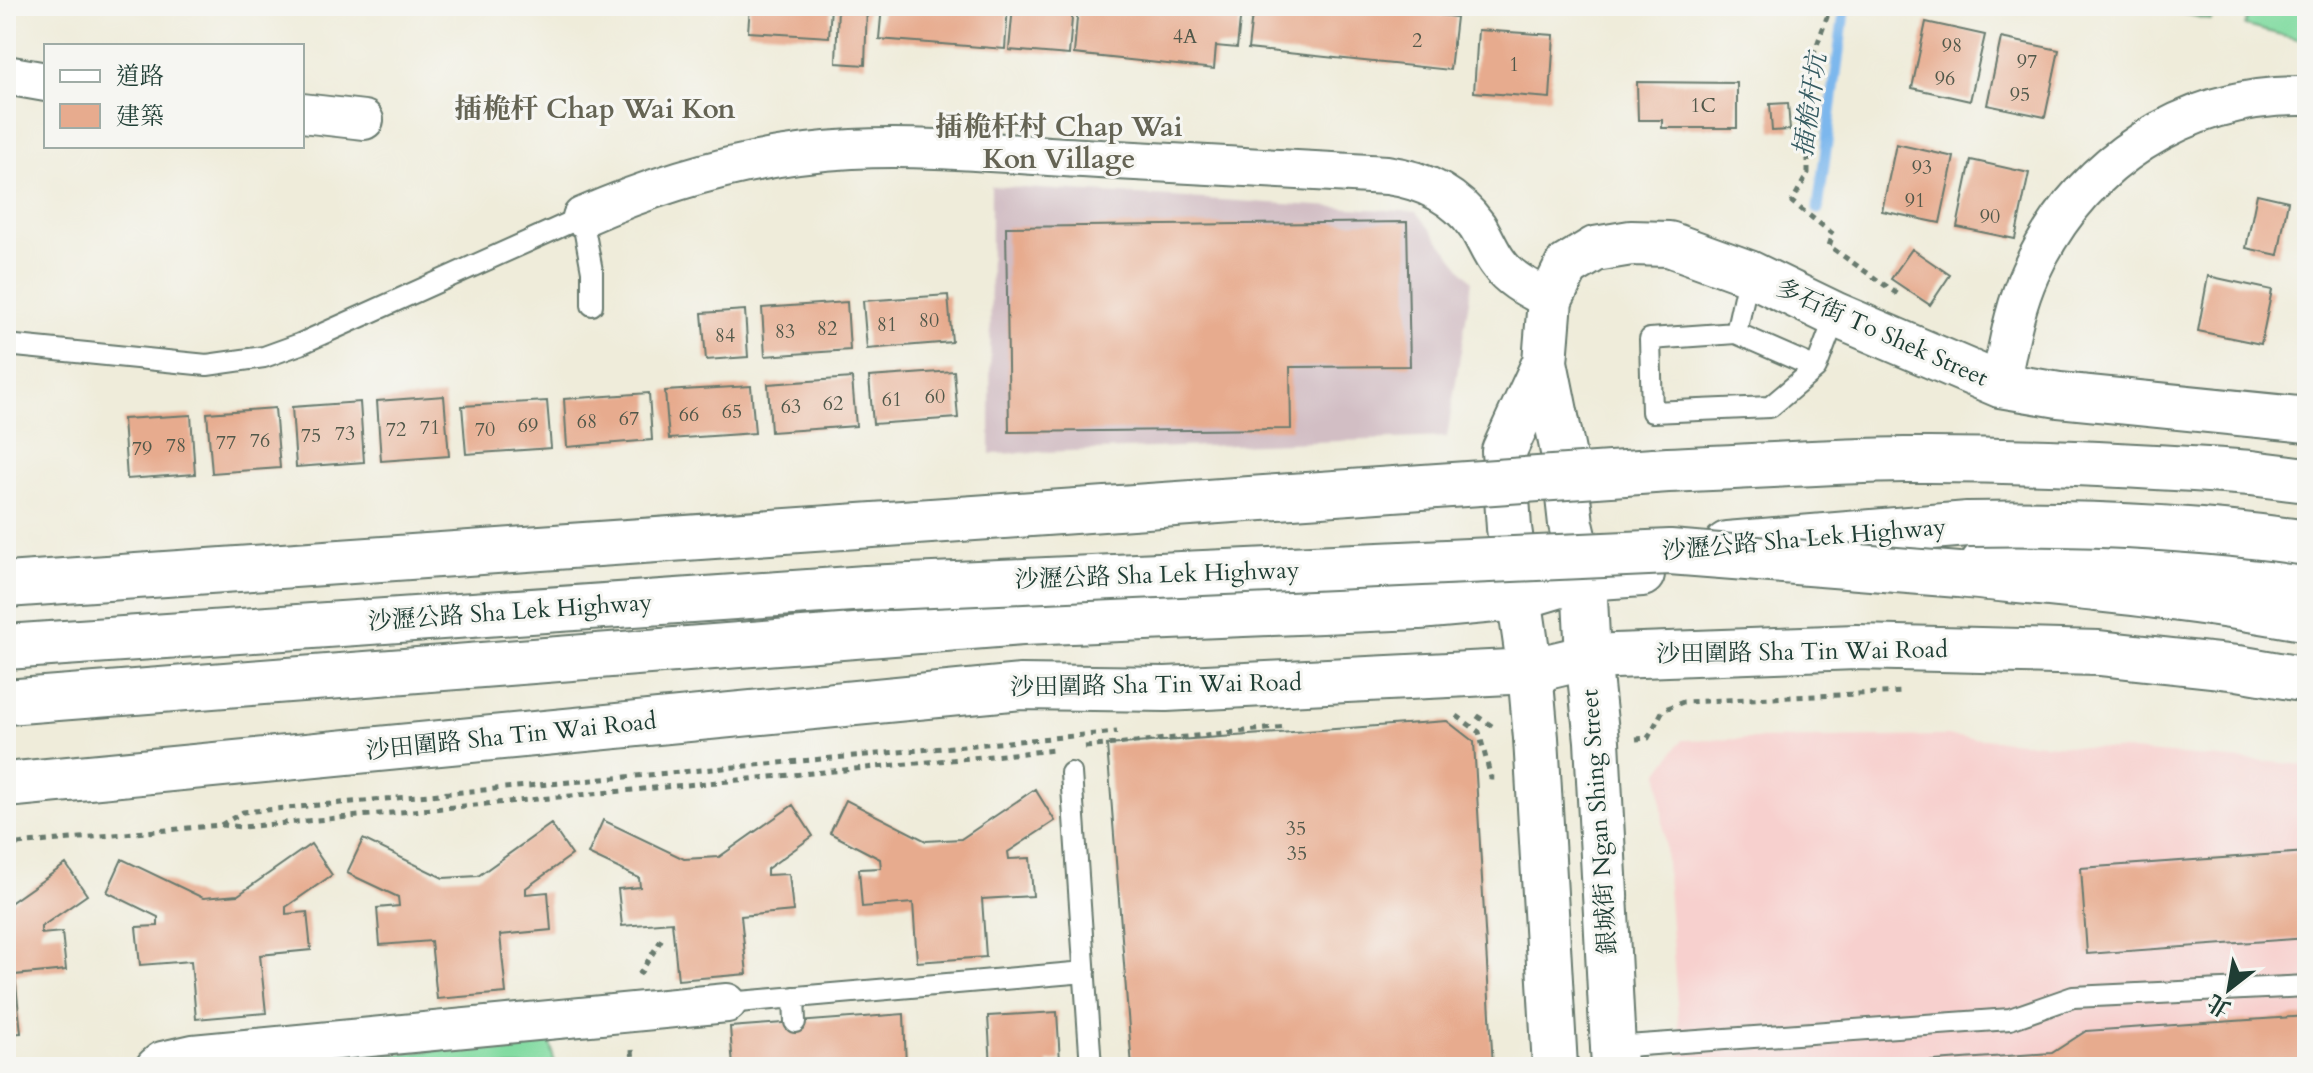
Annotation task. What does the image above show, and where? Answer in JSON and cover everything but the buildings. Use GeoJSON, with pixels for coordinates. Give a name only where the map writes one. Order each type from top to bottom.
{"type":"FeatureCollection","features":[{"type":"Feature","properties":{"kind":"main road","name":"多石街 To Shek Street"},"geometry":{"type":"LineString","coordinates":[[1584,578],[1571,524],[1563,452],[1545,362],[1550,300],[1567,266],[1595,249],[1631,243],[1669,244],[1749,273],[1836,315],[2000,385],[2059,395],[2307,420]]}},
{"type":"Feature","properties":{"kind":"main road","name":"多石街 To Shek Street"},"geometry":{"type":"LineString","coordinates":[[1517,598],[1504,451],[1545,362]]}},
{"type":"Feature","properties":{"kind":"main road"},"geometry":{"type":"LineString","coordinates":[[6,585],[1668,470],[1902,460],[1981,460],[2145,466],[2307,480]]}},
{"type":"Feature","properties":{"kind":"main road","name":"沙瀝公路 Sha Lek Highway"},"geometry":{"type":"LineString","coordinates":[[6,647],[866,588],[1670,552],[1735,543],[1902,529],[2045,523],[2162,528],[2307,543]]}},
{"type":"Feature","properties":{"kind":"main road"},"geometry":{"type":"LineString","coordinates":[[1670,552],[1959,575],[2178,599],[2307,619]]}},
{"type":"Feature","properties":{"kind":"main road"},"geometry":{"type":"LineString","coordinates":[[6,702],[1022,623],[1419,607],[1517,598],[1584,578],[1791,565],[2044,561],[2203,571],[2307,584]]}},
{"type":"Feature","properties":{"kind":"main road","name":"銀城街 Ngan Shing Street"},"geometry":{"type":"LineString","coordinates":[[1584,578],[1597,741],[1614,1057]]}},
{"type":"Feature","properties":{"kind":"main road"},"geometry":{"type":"LineString","coordinates":[[1517,598],[1530,671],[1539,774],[1555,1067]]}},
{"type":"Feature","properties":{"kind":"main road","name":"沙田圍路 Sha Tin Wai Road"},"geometry":{"type":"LineString","coordinates":[[6,785],[1021,687],[1166,689],[1530,671],[1588,657],[1856,647],[2099,653],[2238,668],[2307,680]]}},
{"type":"Feature","properties":{"kind":"street"},"geometry":{"type":"LineString","coordinates":[[6,75],[44,82]]}},
{"type":"Feature","properties":{"kind":"street"},"geometry":{"type":"LineString","coordinates":[[2000,385],[2014,318],[2028,276],[2044,242],[2089,183],[2118,157],[2153,134],[2188,119],[2261,98],[2307,96]]}},
{"type":"Feature","properties":{"kind":"street"},"geometry":{"type":"LineString","coordinates":[[304,113],[364,120]]}},
{"type":"Feature","properties":{"kind":"street"},"geometry":{"type":"LineString","coordinates":[[582,217],[641,193],[714,170],[784,156],[853,149],[939,150],[1387,175],[1414,180],[1443,193],[1476,225],[1506,271],[1550,300]]}},
{"type":"Feature","properties":{"kind":"street"},"geometry":{"type":"LineString","coordinates":[[155,1067],[162,1061],[193,1054],[727,1003]]}},
{"type":"Feature","properties":{"kind":"lane"},"geometry":{"type":"LineString","coordinates":[[6,345],[189,364],[228,363],[264,357],[300,344],[582,217],[592,271],[592,305]]}},
{"type":"Feature","properties":{"kind":"lane"},"geometry":{"type":"LineString","coordinates":[[1736,333],[1749,273]]}},
{"type":"Feature","properties":{"kind":"lane"},"geometry":{"type":"LineString","coordinates":[[1816,368],[1736,333],[1650,339],[1652,412],[1770,407],[1816,368],[1836,315]]}},
{"type":"Feature","properties":{"kind":"lane"},"geometry":{"type":"LineString","coordinates":[[1071,773],[1091,1067]]}},
{"type":"Feature","properties":{"kind":"lane"},"geometry":{"type":"LineString","coordinates":[[727,1003],[1085,972]]}},
{"type":"Feature","properties":{"kind":"lane"},"geometry":{"type":"LineString","coordinates":[[1614,1057],[2010,1019],[2073,997],[2307,986]]}},
{"type":"Feature","properties":{"kind":"lane"},"geometry":{"type":"LineString","coordinates":[[794,997],[795,1022]]}},
{"type":"Feature","properties":{"kind":"path"},"geometry":{"type":"LineString","coordinates":[[1819,6],[1827,17],[1808,70],[1808,173],[1792,202],[1833,234],[1829,246],[1911,303]]}},
{"type":"Feature","properties":{"kind":"path"},"geometry":{"type":"LineString","coordinates":[[1648,738],[1663,710],[1683,702],[1908,692]]}},
{"type":"Feature","properties":{"kind":"path"},"geometry":{"type":"LineString","coordinates":[[1466,709],[1500,731]]}},
{"type":"Feature","properties":{"kind":"path"},"geometry":{"type":"LineString","coordinates":[[1451,712],[1479,732],[1491,778]]}},
{"type":"Feature","properties":{"kind":"path"},"geometry":{"type":"LineString","coordinates":[[1078,748],[1292,727]]}},
{"type":"Feature","properties":{"kind":"path"},"geometry":{"type":"LineString","coordinates":[[221,825],[243,812],[1117,732]]}},
{"type":"Feature","properties":{"kind":"path"},"geometry":{"type":"LineString","coordinates":[[6,845],[221,825],[259,826],[1069,749]]}},
{"type":"Feature","properties":{"kind":"shaded area"},"geometry":{"type":"Polygon","coordinates":[[[991,186],[1416,212],[1472,281],[1447,437],[990,454],[991,186]]]}},
{"type":"Feature","properties":{"kind":"shaded area"},"geometry":{"type":"Polygon","coordinates":[[[1946,736],[2307,765],[2307,1067],[1682,1067],[1659,772],[1682,740],[1946,736]]]}},
{"type":"Feature","properties":{"kind":"green space"},"geometry":{"type":"Polygon","coordinates":[[[2153,6],[2214,6],[2211,20],[2153,6]]]}},
{"type":"Feature","properties":{"kind":"green space"},"geometry":{"type":"Polygon","coordinates":[[[2250,6],[2307,6],[2306,41],[2245,26],[2250,6]]]}},
{"type":"Feature","properties":{"kind":"green space"},"geometry":{"type":"Polygon","coordinates":[[[550,1037],[555,1067],[281,1067],[550,1037]]]}},
{"type":"Feature","properties":{"kind":"waterway","name":"插桅杆坑"},"geometry":{"type":"LineString","coordinates":[[1818,209],[1845,6]]}},
{"type":"Feature","properties":{"kind":"district","name":"插桅杆 Chap Wai Kon"},"geometry":{"type":"Point","coordinates":[595,109]}},
{"type":"Feature","properties":{"kind":"district","name":"插桅杆村 Chap Wai Kon Village"},"geometry":{"type":"Point","coordinates":[1059,143]}}]}
